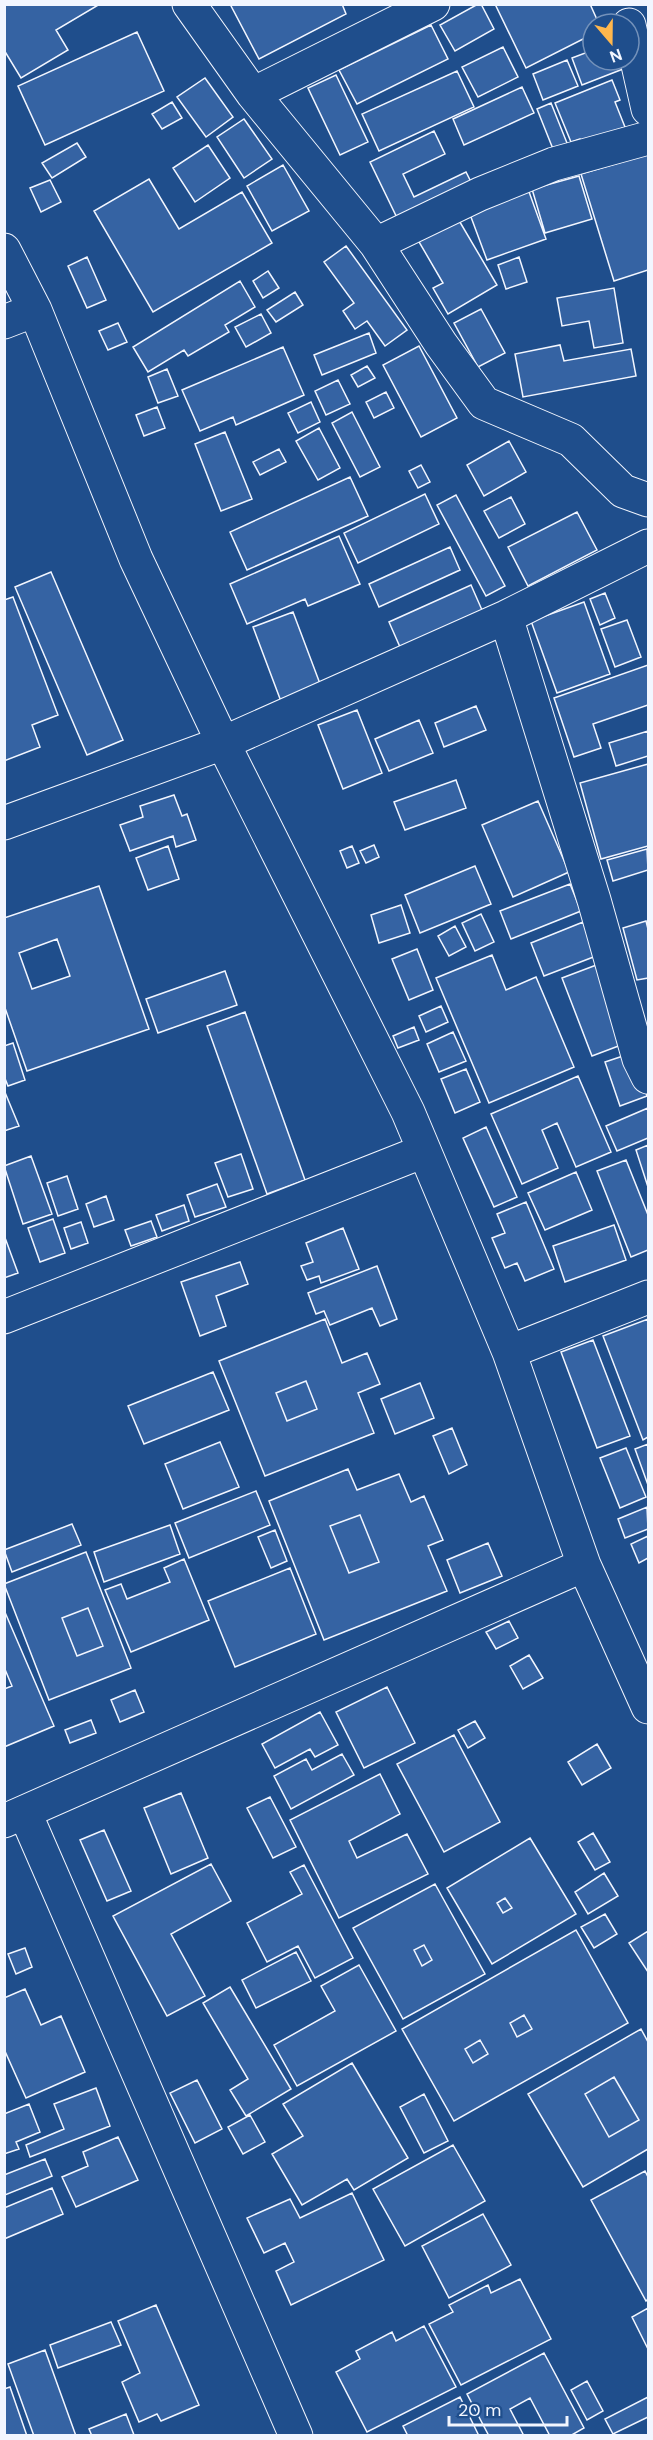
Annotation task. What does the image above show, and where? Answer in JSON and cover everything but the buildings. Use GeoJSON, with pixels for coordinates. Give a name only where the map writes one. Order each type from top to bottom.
{"type":"FeatureCollection","features":[{"type":"Feature","properties":{"kind":"street"},"geometry":{"type":"LineString","coordinates":[[189,4],[253,94],[376,244],[441,344],[484,404],[571,440],[622,491],[648,500]]}},
{"type":"Feature","properties":{"kind":"street"},"geometry":{"type":"LineString","coordinates":[[253,94],[433,4]]}},
{"type":"Feature","properties":{"kind":"street"},"geometry":{"type":"LineString","coordinates":[[640,72],[648,109]]}},
{"type":"Feature","properties":{"kind":"street"},"geometry":{"type":"LineString","coordinates":[[376,244],[480,194],[554,164],[648,138]]}},
{"type":"Feature","properties":{"kind":"street"},"geometry":{"type":"LineString","coordinates":[[4,250],[35,310],[136,560],[223,743],[408,1112],[509,1352],[584,1565],[648,1707]]}},
{"type":"Feature","properties":{"kind":"street"},"geometry":{"type":"LineString","coordinates":[[4,322],[35,310]]}},
{"type":"Feature","properties":{"kind":"street"},"geometry":{"type":"LineString","coordinates":[[4,823],[223,743],[506,617],[648,546]]}},
{"type":"Feature","properties":{"kind":"street"},"geometry":{"type":"LineString","coordinates":[[506,617],[645,1063]]}},
{"type":"Feature","properties":{"kind":"street"},"geometry":{"type":"LineString","coordinates":[[4,1317],[424,1151]]}},
{"type":"Feature","properties":{"kind":"street"},"geometry":{"type":"LineString","coordinates":[[509,1352],[648,1297]]}},
{"type":"Feature","properties":{"kind":"street"},"geometry":{"type":"LineString","coordinates":[[296,2436],[15,1817],[584,1565]]}}]}
